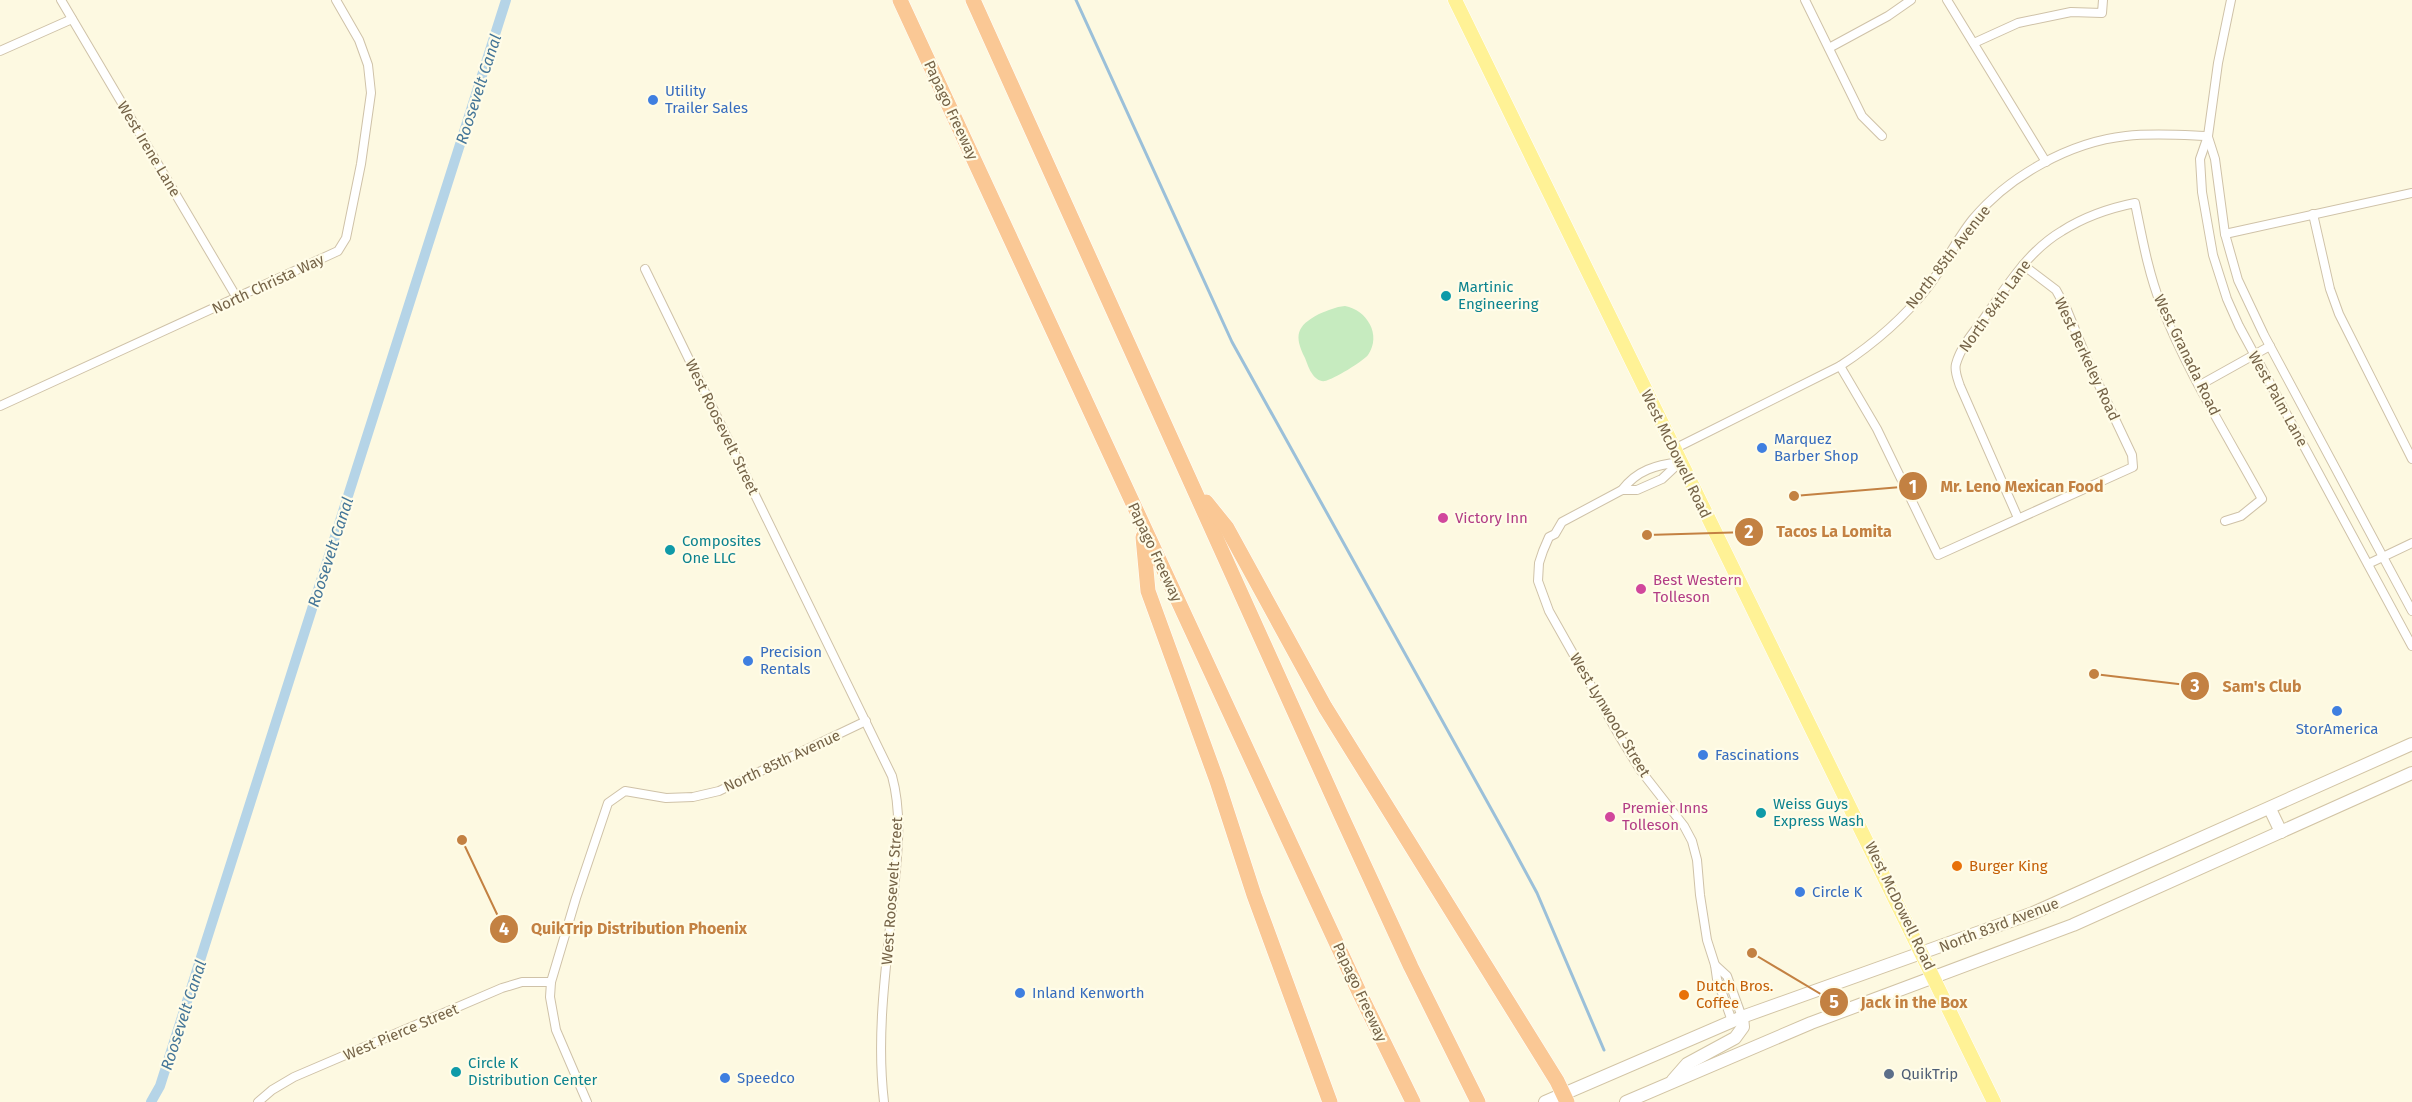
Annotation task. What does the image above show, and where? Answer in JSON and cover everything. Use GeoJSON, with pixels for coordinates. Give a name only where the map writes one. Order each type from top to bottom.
{"type":"FeatureCollection","features":[{"type":"Feature","properties":{"kind":"highway","name":"Papago Freeway"},"geometry":{"type":"LineString","coordinates":[[900,0],[1360,994],[1413,1102]]}},
{"type":"Feature","properties":{"kind":"highway"},"geometry":{"type":"LineString","coordinates":[[973,0],[1406,956],[1478,1102]]}},
{"type":"Feature","properties":{"kind":"highway"},"geometry":{"type":"LineString","coordinates":[[1192,486],[1227,528],[1325,708],[1557,1081],[1565,1098]]}},
{"type":"Feature","properties":{"kind":"highway"},"geometry":{"type":"LineString","coordinates":[[1142,525],[1148,591],[1217,781],[1254,895],[1330,1102]]}},
{"type":"Feature","properties":{"kind":"main road","name":"West McDowell Road"},"geometry":{"type":"LineString","coordinates":[[1455,0],[1994,1102]]}},
{"type":"Feature","properties":{"kind":"main road","name":"North 83rd Avenue"},"geometry":{"type":"LineString","coordinates":[[1545,1102],[1565,1098],[1592,1081],[1737,1019],[2033,913],[2412,744]]}},
{"type":"Feature","properties":{"kind":"main road","name":"North 83rd Avenue"},"geometry":{"type":"LineString","coordinates":[[1626,1102],[1811,1023],[2090,918],[2412,773]]}},
{"type":"Feature","properties":{"kind":"main road"},"geometry":{"type":"LineString","coordinates":[[2270,809],[2281,832]]}},
{"type":"Feature","properties":{"kind":"main road"},"geometry":{"type":"LineString","coordinates":[[1670,1083],[1687,1064],[1735,1038],[1743,1027],[1737,1019]]}},
{"type":"Feature","properties":{"kind":"street","name":"West Irene Lane"},"geometry":{"type":"LineString","coordinates":[[61,0],[237,298]]}},
{"type":"Feature","properties":{"kind":"street","name":"North Christa Way"},"geometry":{"type":"LineString","coordinates":[[0,406],[338,251],[346,238],[361,164],[371,93],[368,65],[359,40],[336,0]]}},
{"type":"Feature","properties":{"kind":"street"},"geometry":{"type":"LineString","coordinates":[[1805,0],[1862,116],[1882,136]]}},
{"type":"Feature","properties":{"kind":"street"},"geometry":{"type":"LineString","coordinates":[[1828,48],[1888,16],[1911,0]]}},
{"type":"Feature","properties":{"kind":"street"},"geometry":{"type":"LineString","coordinates":[[1947,0],[2046,162]]}},
{"type":"Feature","properties":{"kind":"street"},"geometry":{"type":"LineString","coordinates":[[1974,43],[2018,23],[2071,12],[2102,13],[2103,0]]}},
{"type":"Feature","properties":{"kind":"street","name":"West Palm Lane"},"geometry":{"type":"LineString","coordinates":[[2230,0],[2208,136],[2200,159],[2201,181],[2213,255],[2227,299],[2254,354],[2412,646]]}},
{"type":"Feature","properties":{"kind":"street"},"geometry":{"type":"LineString","coordinates":[[0,51],[72,19]]}},
{"type":"Feature","properties":{"kind":"street","name":"North 85th Avenue"},"geometry":{"type":"LineString","coordinates":[[1674,449],[1840,366],[1863,351],[1914,304],[1974,219],[2011,185],[2046,162],[2089,145],[2125,136],[2164,134],[2208,136]]}},
{"type":"Feature","properties":{"kind":"street","name":"West Palm Lane"},"geometry":{"type":"LineString","coordinates":[[2208,136],[2215,159],[2225,234],[2238,279],[2270,346],[2412,611]]}},
{"type":"Feature","properties":{"kind":"street"},"geometry":{"type":"LineString","coordinates":[[2225,234],[2412,193]]}},
{"type":"Feature","properties":{"kind":"street","name":"North 84th Lane"},"geometry":{"type":"LineString","coordinates":[[2018,518],[1960,386],[1955,367],[1961,350],[2023,265],[2045,243],[2062,230],[2112,208],[2135,203]]}},
{"type":"Feature","properties":{"kind":"street","name":"West Granada Road"},"geometry":{"type":"LineString","coordinates":[[2135,203],[2146,258],[2160,304],[2200,385],[2262,499],[2241,516],[2225,521]]}},
{"type":"Feature","properties":{"kind":"street"},"geometry":{"type":"LineString","coordinates":[[2313,214],[2330,289],[2339,314],[2412,459]]}},
{"type":"Feature","properties":{"kind":"street","name":"West Berkeley Road"},"geometry":{"type":"LineString","coordinates":[[2018,518],[2133,467],[2132,455],[2089,364],[2067,310],[2056,290],[2023,265]]}},
{"type":"Feature","properties":{"kind":"street","name":"West Roosevelt Street"},"geometry":{"type":"LineString","coordinates":[[645,269],[892,776],[898,809],[897,855],[880,1052],[884,1102]]}},
{"type":"Feature","properties":{"kind":"street"},"geometry":{"type":"LineString","coordinates":[[2200,385],[2270,346]]}},
{"type":"Feature","properties":{"kind":"street"},"geometry":{"type":"LineString","coordinates":[[1840,366],[1877,429],[1938,555],[2018,518]]}},
{"type":"Feature","properties":{"kind":"street"},"geometry":{"type":"LineString","coordinates":[[1622,490],[1637,490],[1662,479],[1680,462]]}},
{"type":"Feature","properties":{"kind":"street"},"geometry":{"type":"LineString","coordinates":[[1622,490],[1631,478],[1660,464],[1680,462]]}},
{"type":"Feature","properties":{"kind":"street","name":"West Lynwood Street"},"geometry":{"type":"LineString","coordinates":[[1622,490],[1562,522],[1556,534],[1549,537],[1539,563],[1538,581],[1550,611],[1632,757],[1684,825],[1692,842],[1699,872],[1704,924],[1715,965],[1726,976],[1737,1019]]}},
{"type":"Feature","properties":{"kind":"street"},"geometry":{"type":"LineString","coordinates":[[2368,564],[2412,543]]}},
{"type":"Feature","properties":{"kind":"street","name":"North 85th Avenue"},"geometry":{"type":"LineString","coordinates":[[551,982],[608,803],[625,791],[666,798],[693,797],[719,791],[866,721]]}},
{"type":"Feature","properties":{"kind":"street","name":"West Pierce Street"},"geometry":{"type":"LineString","coordinates":[[258,1102],[272,1090],[294,1077],[493,992],[522,982],[551,982]]}},
{"type":"Feature","properties":{"kind":"street"},"geometry":{"type":"LineString","coordinates":[[551,982],[550,997],[556,1030],[587,1102]]}},
{"type":"Feature","properties":{"kind":"green space"},"geometry":{"type":"Polygon","coordinates":[[[1345,306],[1360,313],[1370,324],[1373,332],[1372,347],[1365,358],[1348,370],[1323,381],[1314,376],[1308,366],[1299,344],[1299,332],[1311,318],[1345,306]]]}},
{"type":"Feature","properties":{"kind":"waterway","name":"Roosevelt Canal"},"geometry":{"type":"LineString","coordinates":[[151,1102],[160,1086],[506,0]]}},
{"type":"Feature","properties":{"kind":"waterway"},"geometry":{"type":"LineString","coordinates":[[1076,0],[1232,342],[1537,893],[1604,1050]]}},
{"type":"Feature","properties":{"kind":"place","name":"Utility Trailer Sales"},"geometry":{"type":"Point","coordinates":[653,100]}},
{"type":"Feature","properties":{"kind":"place","name":"Martinic Engineering"},"geometry":{"type":"Point","coordinates":[1446,296]}},
{"type":"Feature","properties":{"kind":"place","name":"Marquez Barber Shop"},"geometry":{"type":"Point","coordinates":[1762,448]}},
{"type":"Feature","properties":{"kind":"place","name":"Mr. Leno Mexican Food"},"geometry":{"type":"Point","coordinates":[1794,496]}},
{"type":"Feature","properties":{"kind":"place","name":"Victory Inn"},"geometry":{"type":"Point","coordinates":[1443,518]}},
{"type":"Feature","properties":{"kind":"place","name":"Tacos La Lomita"},"geometry":{"type":"Point","coordinates":[1647,535]}},
{"type":"Feature","properties":{"kind":"place","name":"Composites One LLC"},"geometry":{"type":"Point","coordinates":[670,550]}},
{"type":"Feature","properties":{"kind":"place","name":"Best Western Tolleson"},"geometry":{"type":"Point","coordinates":[1641,589]}},
{"type":"Feature","properties":{"kind":"place","name":"Precision Rentals"},"geometry":{"type":"Point","coordinates":[748,661]}},
{"type":"Feature","properties":{"kind":"place","name":"Sam's Club"},"geometry":{"type":"Point","coordinates":[2094,674]}},
{"type":"Feature","properties":{"kind":"place","name":"StorAmerica"},"geometry":{"type":"Point","coordinates":[2337,711]}},
{"type":"Feature","properties":{"kind":"place","name":"Fascinations"},"geometry":{"type":"Point","coordinates":[1703,755]}},
{"type":"Feature","properties":{"kind":"place","name":"Weiss Guys Express Wash"},"geometry":{"type":"Point","coordinates":[1761,813]}},
{"type":"Feature","properties":{"kind":"place","name":"Premier Inns Tolleson"},"geometry":{"type":"Point","coordinates":[1610,817]}},
{"type":"Feature","properties":{"kind":"place","name":"QuikTrip Distribution Phoenix"},"geometry":{"type":"Point","coordinates":[462,840]}},
{"type":"Feature","properties":{"kind":"place","name":"Burger King"},"geometry":{"type":"Point","coordinates":[1957,866]}},
{"type":"Feature","properties":{"kind":"place","name":"Circle K"},"geometry":{"type":"Point","coordinates":[1800,892]}},
{"type":"Feature","properties":{"kind":"place","name":"Jack in the Box"},"geometry":{"type":"Point","coordinates":[1752,953]}},
{"type":"Feature","properties":{"kind":"place","name":"Inland Kenworth"},"geometry":{"type":"Point","coordinates":[1020,993]}},
{"type":"Feature","properties":{"kind":"place","name":"Dutch Bros. Coffee"},"geometry":{"type":"Point","coordinates":[1684,995]}},
{"type":"Feature","properties":{"kind":"place","name":"Circle K Distribution Center"},"geometry":{"type":"Point","coordinates":[456,1072]}},
{"type":"Feature","properties":{"kind":"place","name":"QuikTrip"},"geometry":{"type":"Point","coordinates":[1889,1074]}},
{"type":"Feature","properties":{"kind":"place","name":"Speedco"},"geometry":{"type":"Point","coordinates":[725,1078]}}]}
